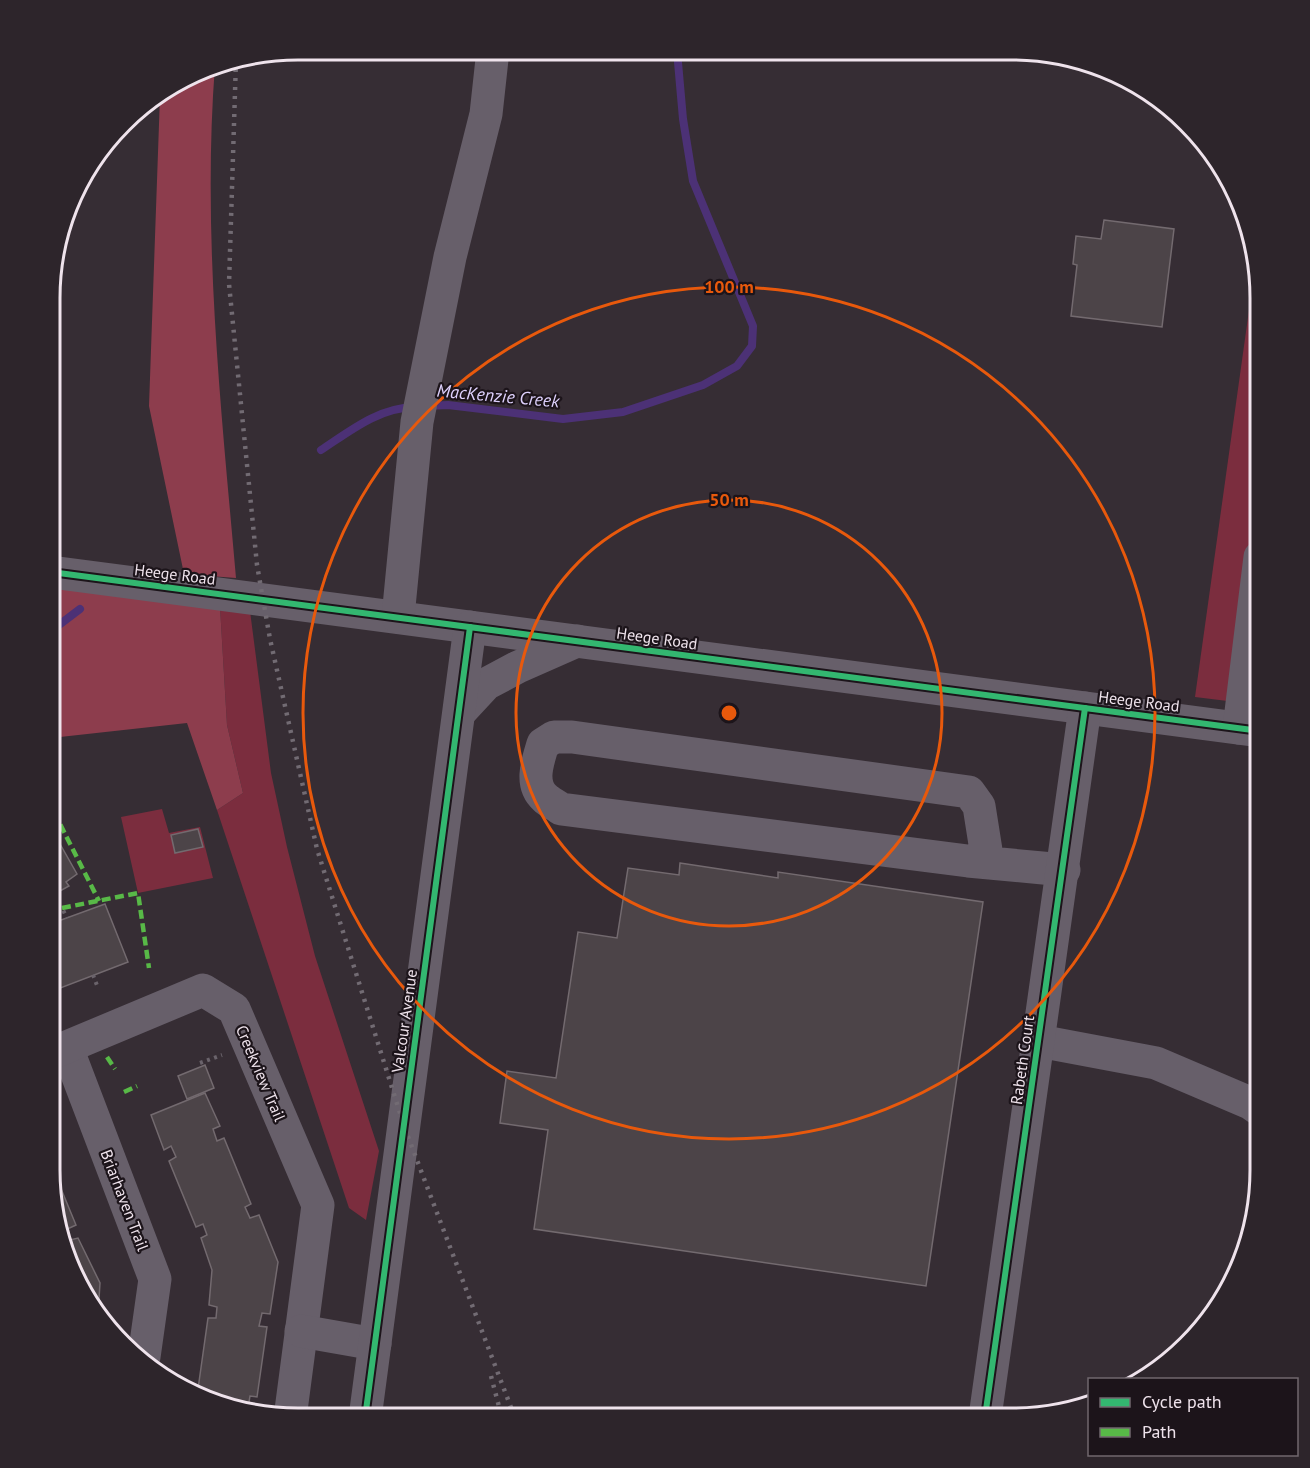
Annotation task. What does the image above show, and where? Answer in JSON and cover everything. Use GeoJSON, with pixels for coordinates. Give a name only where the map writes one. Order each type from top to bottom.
{"type":"FeatureCollection","features":[{"type":"Feature","properties":{"kind":"street"},"geometry":{"type":"LineString","coordinates":[[398,617],[420,407],[450,257],[486,114],[492,60]]}},
{"type":"Feature","properties":{"kind":"street","name":"Heege Road"},"geometry":{"type":"LineString","coordinates":[[60,573],[1249,729]]}},
{"type":"Feature","properties":{"kind":"street","name":"Valcour Avenue"},"geometry":{"type":"LineString","coordinates":[[366,1408],[470,627]]}},
{"type":"Feature","properties":{"kind":"street"},"geometry":{"type":"LineString","coordinates":[[460,712],[486,684],[518,667],[578,641]]}},
{"type":"Feature","properties":{"kind":"street","name":"Rabeth Court"},"geometry":{"type":"LineString","coordinates":[[986,1408],[1064,870],[1085,708]]}},
{"type":"Feature","properties":{"kind":"street"},"geometry":{"type":"LineString","coordinates":[[1249,729],[1250,713]]}},
{"type":"Feature","properties":{"kind":"street"},"geometry":{"type":"LineString","coordinates":[[988,863],[979,806],[969,792],[572,737],[554,737],[543,744],[536,766],[536,784],[544,798],[561,808],[988,863],[1064,870]]}},
{"type":"Feature","properties":{"kind":"street","name":"Creekview Trail"},"geometry":{"type":"LineString","coordinates":[[60,1051],[203,990],[234,1009],[318,1205],[291,1408]]}},
{"type":"Feature","properties":{"kind":"street"},"geometry":{"type":"LineString","coordinates":[[1039,1041],[1156,1063],[1250,1103]]}},
{"type":"Feature","properties":{"kind":"street","name":"Briarhaven Trail"},"geometry":{"type":"LineString","coordinates":[[60,1053],[155,1279],[145,1352]]}},
{"type":"Feature","properties":{"kind":"street"},"geometry":{"type":"LineString","coordinates":[[301,1331],[375,1344]]}},
{"type":"Feature","properties":{"kind":"path"},"geometry":{"type":"LineString","coordinates":[[60,909],[62,908],[67,918]]}},
{"type":"Feature","properties":{"kind":"path"},"geometry":{"type":"LineString","coordinates":[[93,975],[98,988]]}},
{"type":"Feature","properties":{"kind":"path"},"geometry":{"type":"LineString","coordinates":[[200,1063],[228,1053]]}},
{"type":"Feature","properties":{"kind":"shaded area"},"geometry":{"type":"Polygon","coordinates":[[[215,75],[211,193],[212,257],[219,386],[236,578],[184,574],[149,406],[160,104],[179,92],[215,75]]]}},
{"type":"Feature","properties":{"kind":"shaded area"},"geometry":{"type":"Polygon","coordinates":[[[1250,303],[1250,704],[1195,697],[1250,303]]]}},
{"type":"Feature","properties":{"kind":"shaded area"},"geometry":{"type":"Polygon","coordinates":[[[60,586],[220,607],[227,725],[243,793],[217,810],[187,723],[60,737],[60,586]]]}},
{"type":"Feature","properties":{"kind":"shaded area"},"geometry":{"type":"Polygon","coordinates":[[[220,607],[250,611],[271,773],[287,847],[315,956],[379,1151],[366,1220],[349,1208],[217,810],[243,793],[227,725],[220,607]]]}},
{"type":"Feature","properties":{"kind":"shaded area"},"geometry":{"type":"Polygon","coordinates":[[[162,809],[169,833],[200,827],[213,878],[138,893],[121,817],[162,809]]]}},
{"type":"Feature","properties":{"kind":"building"},"geometry":{"type":"Polygon","coordinates":[[[1104,220],[1174,229],[1162,327],[1071,316],[1077,265],[1073,264],[1076,236],[1101,239],[1104,220]]]}},
{"type":"Feature","properties":{"kind":"building"},"geometry":{"type":"Polygon","coordinates":[[[198,829],[203,847],[175,853],[171,835],[198,829]]]}},
{"type":"Feature","properties":{"kind":"building"},"geometry":{"type":"Polygon","coordinates":[[[60,844],[77,874],[66,882],[69,886],[60,891],[60,844]]]}},
{"type":"Feature","properties":{"kind":"building"},"geometry":{"type":"Polygon","coordinates":[[[680,863],[778,878],[778,872],[983,902],[926,1286],[534,1229],[548,1130],[500,1123],[507,1071],[556,1078],[578,932],[617,938],[628,868],[679,875],[680,863]]]}},
{"type":"Feature","properties":{"kind":"building"},"geometry":{"type":"Polygon","coordinates":[[[105,904],[128,962],[60,988],[60,920],[105,904]]]}},
{"type":"Feature","properties":{"kind":"building"},"geometry":{"type":"Polygon","coordinates":[[[205,1065],[214,1088],[187,1099],[178,1076],[205,1065]]]}},
{"type":"Feature","properties":{"kind":"building"},"geometry":{"type":"Polygon","coordinates":[[[205,1093],[220,1126],[213,1129],[217,1141],[224,1138],[251,1204],[245,1207],[250,1218],[259,1215],[278,1262],[270,1314],[262,1313],[259,1326],[267,1327],[257,1397],[250,1396],[249,1402],[198,1386],[208,1318],[216,1318],[217,1307],[209,1305],[212,1270],[201,1238],[207,1235],[203,1224],[196,1227],[169,1161],[176,1157],[171,1146],[164,1150],[151,1115],[205,1093]]]}},
{"type":"Feature","properties":{"kind":"building"},"geometry":{"type":"Polygon","coordinates":[[[61,1189],[76,1225],[67,1229],[61,1189]]]}},
{"type":"Feature","properties":{"kind":"building"},"geometry":{"type":"Polygon","coordinates":[[[78,1238],[100,1283],[99,1300],[78,1261],[71,1240],[78,1238]]]}},
{"type":"Feature","properties":{"kind":"waterway","name":"MacKenzie Creek"},"geometry":{"type":"LineString","coordinates":[[427,406],[448,405],[563,419],[623,412],[703,385],[737,366],[752,346],[753,326],[693,181],[683,119],[678,60]]}},
{"type":"Feature","properties":{"kind":"waterway","name":"MacKenzie Creek"},"geometry":{"type":"LineString","coordinates":[[321,450],[376,416],[388,411],[414,407]]}},
{"type":"Feature","properties":{"kind":"waterway","name":"MacKenzie Creek"},"geometry":{"type":"LineString","coordinates":[[60,624],[80,609]]}},
{"type":"Feature","properties":{"kind":"railway"},"geometry":{"type":"LineString","coordinates":[[236,68],[229,284],[257,565],[270,639],[317,849],[404,1126],[511,1408]]}},
{"type":"Feature","properties":{"kind":"railway"},"geometry":{"type":"LineString","coordinates":[[491,1376],[499,1408]]}},
{"type":"Feature","properties":{"kind":"marked path"},"geometry":{"type":"LineString","coordinates":[[60,824],[99,901]]}},
{"type":"Feature","properties":{"kind":"marked path"},"geometry":{"type":"LineString","coordinates":[[62,908],[138,893],[149,968]]}},
{"type":"Feature","properties":{"kind":"marked path"},"geometry":{"type":"LineString","coordinates":[[107,1057],[115,1069]]}},
{"type":"Feature","properties":{"kind":"marked path"},"geometry":{"type":"LineString","coordinates":[[124,1092],[137,1086]]}},
{"type":"Feature","properties":{"kind":"cycle path"},"geometry":{"type":"LineString","coordinates":[[60,573],[1250,730]]}},
{"type":"Feature","properties":{"kind":"cycle path"},"geometry":{"type":"LineString","coordinates":[[366,1408],[470,627]]}},
{"type":"Feature","properties":{"kind":"cycle path"},"geometry":{"type":"LineString","coordinates":[[986,1408],[1085,708]]}}]}
